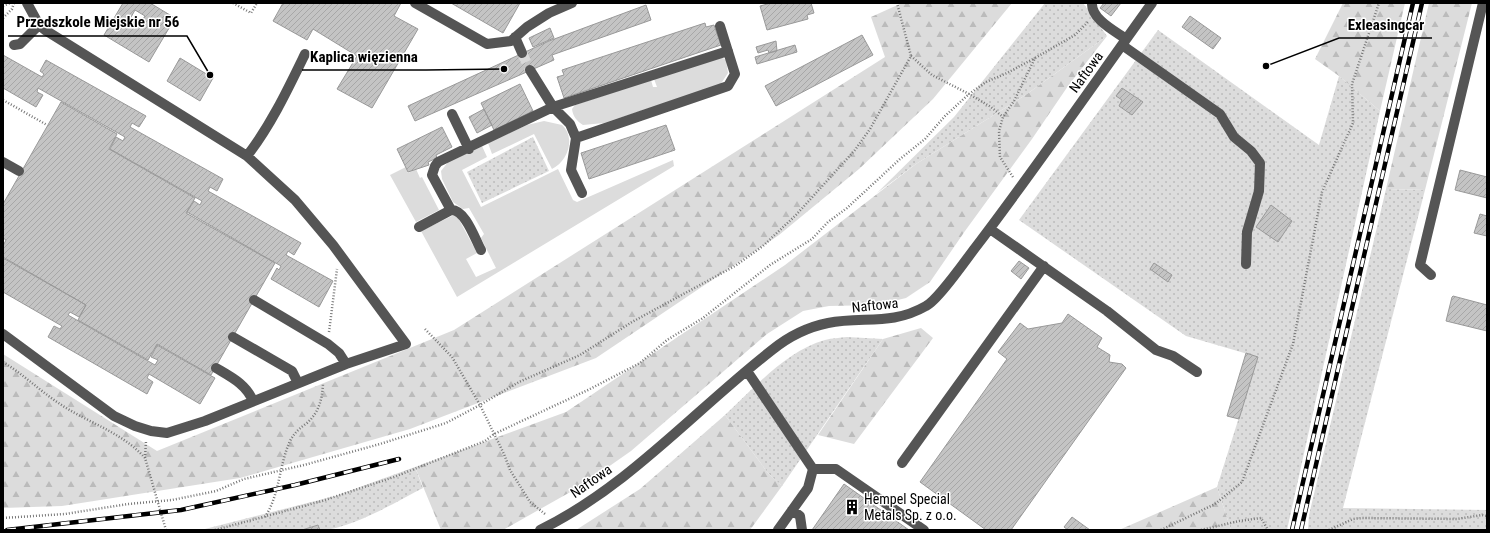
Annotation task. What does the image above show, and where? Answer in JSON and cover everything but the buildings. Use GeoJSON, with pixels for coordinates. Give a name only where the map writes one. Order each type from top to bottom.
{"type":"FeatureCollection","features":[{"type":"Feature","properties":{"kind":"street"},"geometry":{"type":"LineString","coordinates":[[3,334],[114,416],[151,431],[167,433],[205,421],[346,364],[406,344],[334,246],[295,200],[247,156],[39,25],[27,3]]}},
{"type":"Feature","properties":{"kind":"street"},"geometry":{"type":"LineString","coordinates":[[415,3],[487,44],[511,41],[527,26],[549,13],[572,3]]}},
{"type":"Feature","properties":{"kind":"street"},"geometry":{"type":"LineString","coordinates":[[549,13],[555,3]]}},
{"type":"Feature","properties":{"kind":"street"},"geometry":{"type":"LineString","coordinates":[[1092,3],[1092,8],[1098,18],[1124,42],[1220,114],[1234,137],[1251,151],[1260,163],[1259,191],[1247,232],[1246,264]]}},
{"type":"Feature","properties":{"kind":"street","name":"Naftowa"},"geometry":{"type":"LineString","coordinates":[[540,530],[600,494],[672,436],[773,349],[799,333],[815,326],[830,322],[884,320],[907,316],[929,305],[990,229],[1152,3]]}},
{"type":"Feature","properties":{"kind":"street"},"geometry":{"type":"LineString","coordinates":[[1431,275],[1420,265],[1483,3]]}},
{"type":"Feature","properties":{"kind":"street"},"geometry":{"type":"LineString","coordinates":[[14,45],[20,44],[39,25]]}},
{"type":"Feature","properties":{"kind":"street"},"geometry":{"type":"LineString","coordinates":[[576,138],[728,86],[735,74],[720,26]]}},
{"type":"Feature","properties":{"kind":"street"},"geometry":{"type":"LineString","coordinates":[[515,37],[522,53]]}},
{"type":"Feature","properties":{"kind":"street"},"geometry":{"type":"LineString","coordinates":[[451,210],[432,175],[438,162],[469,149],[553,107],[728,51]]}},
{"type":"Feature","properties":{"kind":"street"},"geometry":{"type":"LineString","coordinates":[[247,156],[256,145],[286,92],[305,54]]}},
{"type":"Feature","properties":{"kind":"street"},"geometry":{"type":"LineString","coordinates":[[530,70],[553,107],[570,124],[576,138],[571,170],[582,193]]}},
{"type":"Feature","properties":{"kind":"street"},"geometry":{"type":"LineString","coordinates":[[452,114],[469,149]]}},
{"type":"Feature","properties":{"kind":"street"},"geometry":{"type":"LineString","coordinates":[[3,162],[19,171]]}},
{"type":"Feature","properties":{"kind":"street"},"geometry":{"type":"LineString","coordinates":[[419,227],[455,209],[462,214],[481,250]]}},
{"type":"Feature","properties":{"kind":"street"},"geometry":{"type":"LineString","coordinates":[[990,229],[1107,311],[1156,350],[1174,356],[1197,372]]}},
{"type":"Feature","properties":{"kind":"street"},"geometry":{"type":"LineString","coordinates":[[902,463],[1044,266]]}},
{"type":"Feature","properties":{"kind":"street"},"geometry":{"type":"LineString","coordinates":[[254,300],[328,344],[339,352],[346,364]]}},
{"type":"Feature","properties":{"kind":"street"},"geometry":{"type":"LineString","coordinates":[[233,337],[292,371],[298,383]]}},
{"type":"Feature","properties":{"kind":"street"},"geometry":{"type":"LineString","coordinates":[[216,368],[243,385],[254,401]]}},
{"type":"Feature","properties":{"kind":"street"},"geometry":{"type":"LineString","coordinates":[[747,371],[814,469]]}},
{"type":"Feature","properties":{"kind":"street"},"geometry":{"type":"LineString","coordinates":[[778,530],[808,488],[814,469]]}},
{"type":"Feature","properties":{"kind":"street"},"geometry":{"type":"LineString","coordinates":[[814,469],[836,469],[924,530]]}},
{"type":"Feature","properties":{"kind":"street"},"geometry":{"type":"LineString","coordinates":[[792,510],[800,516],[802,530]]}},
{"type":"Feature","properties":{"kind":"path"},"geometry":{"type":"LineString","coordinates":[[3,6],[10,3]]}},
{"type":"Feature","properties":{"kind":"path"},"geometry":{"type":"LineString","coordinates":[[3,18],[12,9],[14,3]]}},
{"type":"Feature","properties":{"kind":"path"},"geometry":{"type":"LineString","coordinates":[[233,3],[251,13],[257,3]]}},
{"type":"Feature","properties":{"kind":"path"},"geometry":{"type":"LineString","coordinates":[[897,3],[911,56],[932,75],[991,107],[1003,118]]}},
{"type":"Feature","properties":{"kind":"path"},"geometry":{"type":"LineString","coordinates":[[1162,530],[1215,504],[1242,482],[1293,344],[1322,192],[1353,123],[1352,84],[1379,3]]}},
{"type":"Feature","properties":{"kind":"path"},"geometry":{"type":"LineString","coordinates":[[215,530],[264,517],[394,477],[485,441],[494,434],[588,390],[640,363],[667,340],[702,318],[770,266],[812,239],[828,222],[847,208],[900,159],[925,139],[945,116],[969,94],[986,82],[1007,73],[1075,35],[1089,21],[1098,18]]}},
{"type":"Feature","properties":{"kind":"path"},"geometry":{"type":"LineString","coordinates":[[3,518],[65,514],[172,500],[216,491],[244,479],[281,471],[380,444],[446,423],[519,382],[580,355],[632,322],[734,266],[763,246],[801,210],[855,150],[870,129],[911,56]]}},
{"type":"Feature","properties":{"kind":"path"},"geometry":{"type":"LineString","coordinates":[[1013,177],[1000,157],[998,147],[1000,131],[1003,118],[1014,102],[1035,58]]}},
{"type":"Feature","properties":{"kind":"path"},"geometry":{"type":"LineString","coordinates":[[3,100],[47,125]]}},
{"type":"Feature","properties":{"kind":"path"},"geometry":{"type":"LineString","coordinates":[[328,344],[337,268]]}},
{"type":"Feature","properties":{"kind":"path"},"geometry":{"type":"LineString","coordinates":[[424,329],[452,357],[480,405],[516,480],[530,502],[548,517]]}},
{"type":"Feature","properties":{"kind":"path"},"geometry":{"type":"LineString","coordinates":[[3,362],[18,371],[35,387],[59,404],[83,419],[118,435],[145,458]]}},
{"type":"Feature","properties":{"kind":"path"},"geometry":{"type":"LineString","coordinates":[[264,517],[273,500],[291,439],[316,413],[320,406],[325,372]]}},
{"type":"Feature","properties":{"kind":"path"},"geometry":{"type":"LineString","coordinates":[[151,431],[146,440],[145,458],[158,501],[160,514],[166,530]]}},
{"type":"Feature","properties":{"kind":"path"},"geometry":{"type":"LineString","coordinates":[[1329,530],[1352,519],[1362,518],[1457,519],[1482,515],[1487,516]]}},
{"type":"Feature","properties":{"kind":"path"},"geometry":{"type":"LineString","coordinates":[[1201,530],[1239,521],[1261,518],[1268,530]]}},
{"type":"Feature","properties":{"kind":"green space"},"geometry":{"type":"Polygon","coordinates":[[[902,3],[1012,3],[933,99],[859,169],[779,235],[596,358],[410,429],[240,478],[62,506],[3,508],[3,354],[157,451],[454,330],[885,57],[871,17],[902,3]]]}},
{"type":"Feature","properties":{"kind":"green space"},"geometry":{"type":"Polygon","coordinates":[[[1045,3],[1083,3],[1107,36],[1027,94],[916,164],[877,193],[954,117],[1045,3]]]}},
{"type":"Feature","properties":{"kind":"green space"},"geometry":{"type":"Polygon","coordinates":[[[1343,3],[1405,3],[1380,111],[1339,76],[1315,59],[1343,3]]]}},
{"type":"Feature","properties":{"kind":"green space"},"geometry":{"type":"Polygon","coordinates":[[[1429,3],[1472,3],[1425,190],[1386,189],[1429,3]]]}},
{"type":"Feature","properties":{"kind":"green space"},"geometry":{"type":"Polygon","coordinates":[[[1158,30],[1319,145],[1339,76],[1380,111],[1287,530],[1231,530],[1217,487],[1258,357],[1186,336],[1019,220],[1158,30]]]}},
{"type":"Feature","properties":{"kind":"green space"},"geometry":{"type":"Polygon","coordinates":[[[1107,36],[1068,86],[930,282],[906,298],[877,305],[829,306],[803,311],[767,334],[631,451],[581,486],[503,530],[441,530],[415,467],[566,412],[785,265],[916,164],[1027,94],[1107,36]]]}},
{"type":"Feature","properties":{"kind":"green space"},"geometry":{"type":"Polygon","coordinates":[[[721,57],[726,60],[728,73],[720,85],[604,123],[583,125],[574,117],[572,109],[575,105],[651,80],[653,87],[657,87],[654,79],[721,57]]]}},
{"type":"Feature","properties":{"kind":"green space"},"geometry":{"type":"Polygon","coordinates":[[[544,121],[562,125],[569,136],[566,155],[558,165],[552,169],[534,134],[492,154],[488,143],[527,125],[544,121]]]}},
{"type":"Feature","properties":{"kind":"green space"},"geometry":{"type":"Polygon","coordinates":[[[533,137],[549,171],[482,203],[467,172],[533,137]]]}},
{"type":"Feature","properties":{"kind":"green space"},"geometry":{"type":"Polygon","coordinates":[[[482,146],[487,157],[462,170],[481,207],[558,169],[573,200],[577,202],[673,160],[674,166],[457,297],[421,231],[456,214],[477,253],[466,259],[476,277],[496,268],[481,238],[484,234],[469,208],[463,209],[453,202],[442,179],[441,171],[448,162],[482,146]]]}},
{"type":"Feature","properties":{"kind":"green space"},"geometry":{"type":"Polygon","coordinates":[[[406,167],[408,173],[416,169],[420,178],[422,177],[439,210],[416,222],[390,175],[406,167]]]}},
{"type":"Feature","properties":{"kind":"green space"},"geometry":{"type":"Polygon","coordinates":[[[1386,189],[1425,190],[1343,508],[1487,510],[1487,530],[1308,530],[1309,515],[1386,189]]]}},
{"type":"Feature","properties":{"kind":"green space"},"geometry":{"type":"Polygon","coordinates":[[[921,328],[933,338],[854,444],[818,435],[883,339],[921,328]]]}},
{"type":"Feature","properties":{"kind":"green space"},"geometry":{"type":"Polygon","coordinates":[[[847,337],[883,339],[782,486],[768,473],[725,415],[759,382],[784,361],[811,345],[833,338],[847,337]]]}},
{"type":"Feature","properties":{"kind":"green space"},"geometry":{"type":"Polygon","coordinates":[[[725,415],[768,473],[782,486],[750,530],[576,530],[640,489],[725,415]]]}},
{"type":"Feature","properties":{"kind":"green space"},"geometry":{"type":"Polygon","coordinates":[[[415,467],[423,488],[372,514],[332,529],[320,530],[318,525],[302,530],[201,530],[335,496],[415,467]]]}},
{"type":"Feature","properties":{"kind":"green space"},"geometry":{"type":"Polygon","coordinates":[[[1217,487],[1231,530],[1119,530],[1217,487]]]}},
{"type":"Feature","properties":{"kind":"tunnel"},"geometry":{"type":"LineString","coordinates":[[522,53],[530,70]]}},
{"type":"Feature","properties":{"kind":"railway"},"geometry":{"type":"LineString","coordinates":[[1292,530],[1413,3]]}},
{"type":"Feature","properties":{"kind":"railway"},"geometry":{"type":"LineString","coordinates":[[1301,530],[1422,3]]}},
{"type":"Feature","properties":{"kind":"railway"},"geometry":{"type":"LineString","coordinates":[[7,530],[181,510],[295,485],[399,459]]}},
{"type":"Feature","properties":{"kind":"place","name":"Exleasingcar"},"geometry":{"type":"Point","coordinates":[1266,66]}},
{"type":"Feature","properties":{"kind":"place","name":"Kaplica więzienna"},"geometry":{"type":"Point","coordinates":[504,69]}},
{"type":"Feature","properties":{"kind":"place","name":"Przedszkole Miejskie nr 56"},"geometry":{"type":"Point","coordinates":[210,75]}},
{"type":"Feature","properties":{"kind":"place","name":"Hempel Special Metals Sp. z o.o."},"geometry":{"type":"Point","coordinates":[852,507]}}]}
